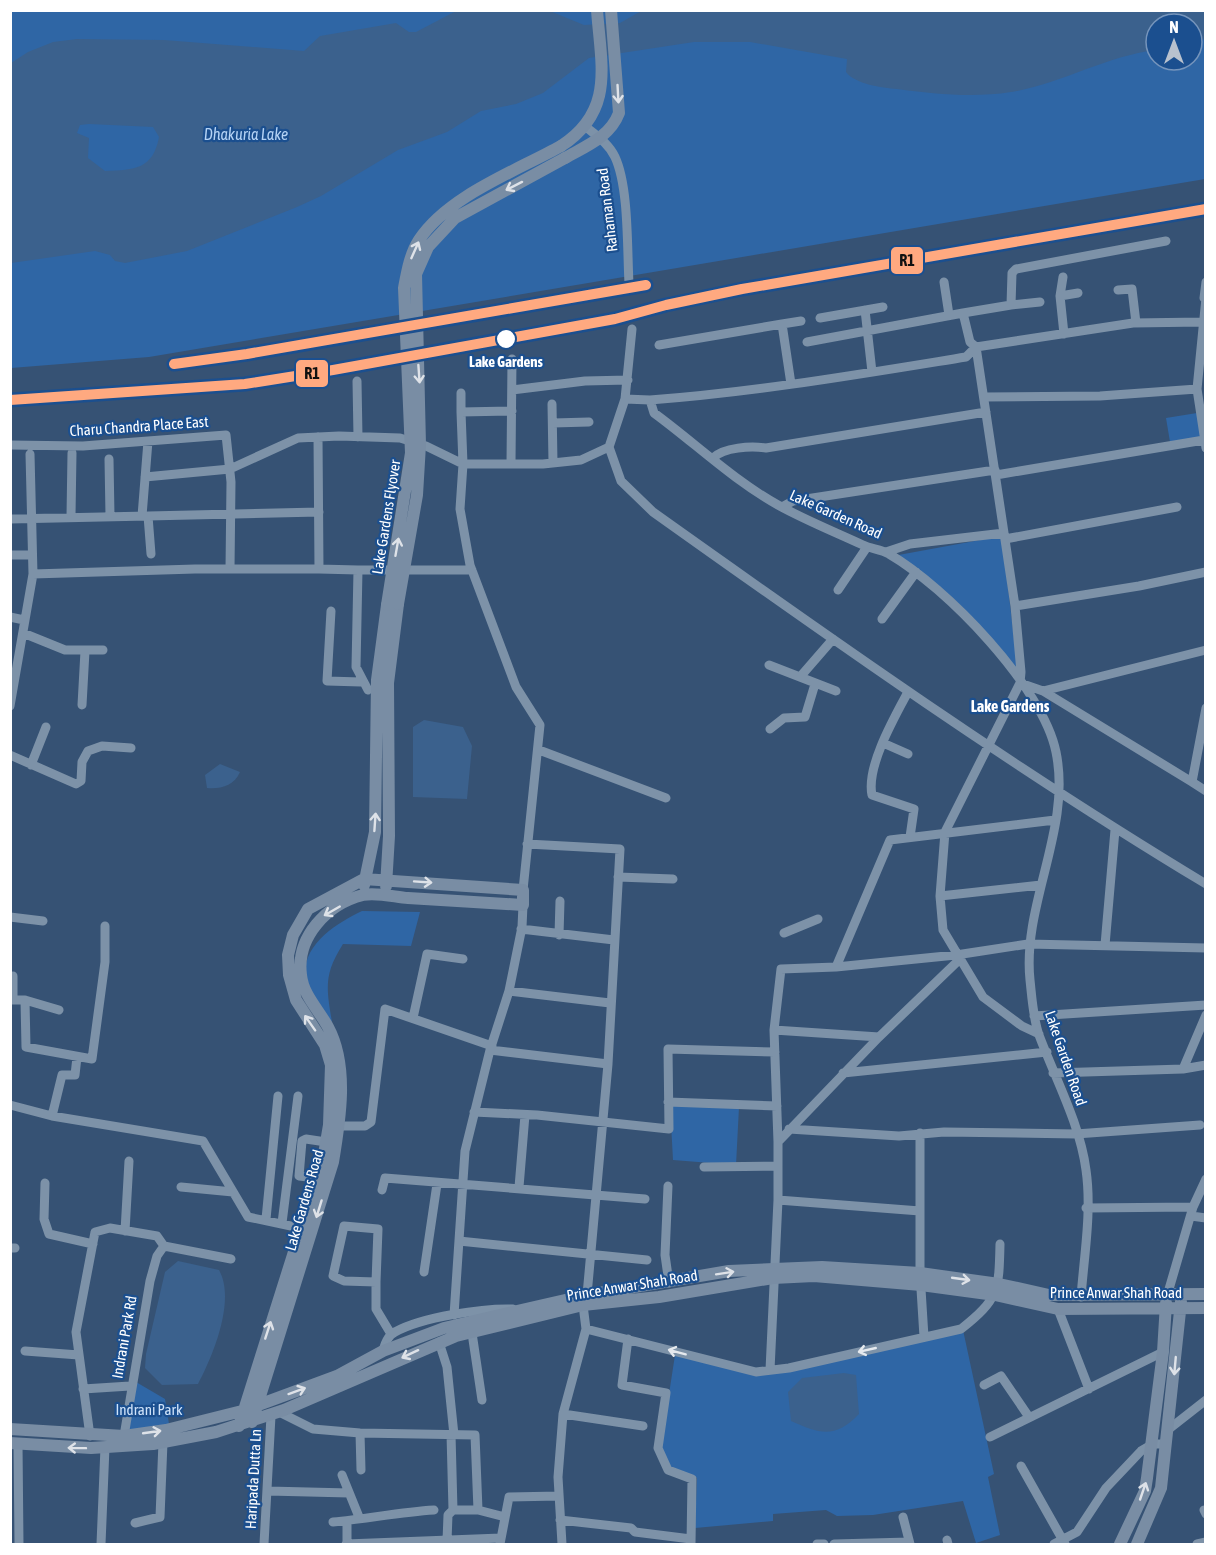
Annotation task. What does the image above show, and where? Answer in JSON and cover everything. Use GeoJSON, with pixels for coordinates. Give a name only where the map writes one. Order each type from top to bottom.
{"type":"FeatureCollection","features":[{"type":"Feature","properties":{"kind":"main road"},"geometry":{"type":"LineString","coordinates":[[600,138],[615,123],[619,113],[611,10]]}},
{"type":"Feature","properties":{"kind":"main road"},"geometry":{"type":"LineString","coordinates":[[586,127],[596,110],[601,67],[597,11]]}},
{"type":"Feature","properties":{"kind":"main road","name":"Lake Gardens Flyover"},"geometry":{"type":"LineString","coordinates":[[563,152],[586,127]]}},
{"type":"Feature","properties":{"kind":"main road","name":"Lake Gardens Flyover"},"geometry":{"type":"LineString","coordinates":[[383,682],[411,453],[404,288],[409,263],[418,241],[433,222],[459,201],[563,152],[600,138]]}},
{"type":"Feature","properties":{"kind":"main road"},"geometry":{"type":"LineString","coordinates":[[364,879],[523,890],[523,905],[363,895],[364,879],[375,832],[383,682]]}},
{"type":"Feature","properties":{"kind":"main road"},"geometry":{"type":"LineString","coordinates":[[383,682],[389,836],[386,896]]}},
{"type":"Feature","properties":{"kind":"main road","name":"Lake Gardens Road"},"geometry":{"type":"LineString","coordinates":[[252,1422],[306,1229],[326,1142],[331,1065],[325,1045],[305,1016],[291,989],[288,955],[293,935],[308,909],[364,879]]}},
{"type":"Feature","properties":{"kind":"main road","name":"Lake Gardens Road"},"geometry":{"type":"LineString","coordinates":[[239,1426],[242,1411],[306,1229],[333,1162],[339,1126],[340,1078],[336,1047],[306,991],[301,975],[302,953],[308,934],[322,917],[363,895]]}},
{"type":"Feature","properties":{"kind":"main road","name":"Prince Anwar Shah Road"},"geometry":{"type":"LineString","coordinates":[[10,1429],[90,1436],[124,1436],[166,1430],[256,1406],[337,1376],[382,1351],[444,1328],[528,1309],[729,1271],[921,1279],[997,1290],[1081,1297],[1206,1294]]}},
{"type":"Feature","properties":{"kind":"main road","name":"Prince Anwar Shah Road"},"geometry":{"type":"LineString","coordinates":[[14,1443],[63,1448],[163,1443],[239,1426],[275,1414],[439,1342],[585,1300],[659,1296],[773,1273]]}},
{"type":"Feature","properties":{"kind":"main road","name":"Prince Anwar Shah Road"},"geometry":{"type":"LineString","coordinates":[[997,1290],[1058,1310],[1206,1308]]}},
{"type":"Feature","properties":{"kind":"main road"},"geometry":{"type":"LineString","coordinates":[[1137,1545],[1161,1488],[1182,1294]]}},
{"type":"Feature","properties":{"kind":"main road"},"geometry":{"type":"LineString","coordinates":[[1120,1545],[1145,1491],[1153,1444],[1167,1296]]}},
{"type":"Feature","properties":{"kind":"street","name":"Rahaman Road"},"geometry":{"type":"LineString","coordinates":[[586,127],[600,138],[616,159],[622,185],[629,283]]}},
{"type":"Feature","properties":{"kind":"street"},"geometry":{"type":"LineString","coordinates":[[1011,305],[1011,273],[1016,269],[1166,241]]}},
{"type":"Feature","properties":{"kind":"street"},"geometry":{"type":"LineString","coordinates":[[1062,277],[1060,296],[1064,334]]}},
{"type":"Feature","properties":{"kind":"street"},"geometry":{"type":"LineString","coordinates":[[944,282],[949,315]]}},
{"type":"Feature","properties":{"kind":"street"},"geometry":{"type":"LineString","coordinates":[[782,507],[793,501],[1205,444],[1197,389],[1203,357],[1202,322],[1206,282]]}},
{"type":"Feature","properties":{"kind":"street"},"geometry":{"type":"LineString","coordinates":[[1118,290],[1132,289],[1136,323]]}},
{"type":"Feature","properties":{"kind":"street"},"geometry":{"type":"LineString","coordinates":[[1060,296],[1078,293]]}},
{"type":"Feature","properties":{"kind":"street"},"geometry":{"type":"LineString","coordinates":[[807,342],[949,315],[1040,302]]}},
{"type":"Feature","properties":{"kind":"street"},"geometry":{"type":"LineString","coordinates":[[820,318],[883,307]]}},
{"type":"Feature","properties":{"kind":"street"},"geometry":{"type":"LineString","coordinates":[[866,310],[872,372]]}},
{"type":"Feature","properties":{"kind":"street"},"geometry":{"type":"LineString","coordinates":[[963,313],[970,342],[976,346],[1015,606],[1020,683],[945,832],[940,896],[943,930],[983,997],[1022,1026],[1039,1035]]}},
{"type":"Feature","properties":{"kind":"street"},"geometry":{"type":"LineString","coordinates":[[659,345],[801,321]]}},
{"type":"Feature","properties":{"kind":"street"},"geometry":{"type":"LineString","coordinates":[[625,399],[650,400],[726,394],[966,357],[976,346],[1136,323],[1202,322]]}},
{"type":"Feature","properties":{"kind":"street"},"geometry":{"type":"LineString","coordinates":[[782,324],[791,384]]}},
{"type":"Feature","properties":{"kind":"street"},"geometry":{"type":"LineString","coordinates":[[632,329],[625,399],[609,447],[621,482],[653,512],[989,748],[1115,830],[1206,885]]}},
{"type":"Feature","properties":{"kind":"street"},"geometry":{"type":"LineString","coordinates":[[511,463],[512,359]]}},
{"type":"Feature","properties":{"kind":"street"},"geometry":{"type":"LineString","coordinates":[[512,390],[585,381],[628,380]]}},
{"type":"Feature","properties":{"kind":"street"},"geometry":{"type":"LineString","coordinates":[[357,381],[358,437]]}},
{"type":"Feature","properties":{"kind":"street"},"geometry":{"type":"LineString","coordinates":[[984,398],[1100,396],[1197,389]]}},
{"type":"Feature","properties":{"kind":"street"},"geometry":{"type":"LineString","coordinates":[[461,393],[464,464],[460,510],[472,570],[516,687],[540,725],[523,890]]}},
{"type":"Feature","properties":{"kind":"street","name":"Lake Garden Road"},"geometry":{"type":"LineString","coordinates":[[650,400],[654,413],[750,487],[782,507],[867,547],[886,552],[938,589],[983,633],[1043,716],[1056,751],[1060,794],[1028,944],[1034,1016],[1039,1035],[1077,1134],[1086,1170],[1081,1297]]}},
{"type":"Feature","properties":{"kind":"street"},"geometry":{"type":"LineString","coordinates":[[552,404],[553,463]]}},
{"type":"Feature","properties":{"kind":"street"},"geometry":{"type":"LineString","coordinates":[[461,412],[512,411]]}},
{"type":"Feature","properties":{"kind":"street"},"geometry":{"type":"LineString","coordinates":[[713,458],[718,453],[753,446],[766,448],[986,412]]}},
{"type":"Feature","properties":{"kind":"street"},"geometry":{"type":"LineString","coordinates":[[553,423],[589,422]]}},
{"type":"Feature","properties":{"kind":"street","name":"Charu Chandra Place East"},"geometry":{"type":"LineString","coordinates":[[10,445],[83,446],[226,435],[230,469],[230,569]]}},
{"type":"Feature","properties":{"kind":"street"},"geometry":{"type":"LineString","coordinates":[[318,437],[319,569]]}},
{"type":"Feature","properties":{"kind":"street"},"geometry":{"type":"LineString","coordinates":[[145,477],[230,469],[298,438],[400,438],[426,446],[464,464],[553,463],[581,460],[609,447]]}},
{"type":"Feature","properties":{"kind":"street"},"geometry":{"type":"LineString","coordinates":[[148,441],[145,516],[151,554]]}},
{"type":"Feature","properties":{"kind":"street"},"geometry":{"type":"LineString","coordinates":[[71,516],[72,453]]}},
{"type":"Feature","properties":{"kind":"street"},"geometry":{"type":"LineString","coordinates":[[10,706],[14,669],[33,574],[34,520],[30,454]]}},
{"type":"Feature","properties":{"kind":"street"},"geometry":{"type":"LineString","coordinates":[[109,459],[110,516]]}},
{"type":"Feature","properties":{"kind":"street"},"geometry":{"type":"LineString","coordinates":[[886,552],[910,544],[1005,536],[1177,507]]}},
{"type":"Feature","properties":{"kind":"street"},"geometry":{"type":"LineString","coordinates":[[10,519],[319,512]]}},
{"type":"Feature","properties":{"kind":"street"},"geometry":{"type":"LineString","coordinates":[[838,590],[867,547]]}},
{"type":"Feature","properties":{"kind":"street"},"geometry":{"type":"LineString","coordinates":[[10,555],[32,555]]}},
{"type":"Feature","properties":{"kind":"street"},"geometry":{"type":"LineString","coordinates":[[33,574],[230,569],[472,570]]}},
{"type":"Feature","properties":{"kind":"street"},"geometry":{"type":"LineString","coordinates":[[358,570],[356,667],[361,682],[368,690]]}},
{"type":"Feature","properties":{"kind":"street"},"geometry":{"type":"LineString","coordinates":[[882,619],[916,572]]}},
{"type":"Feature","properties":{"kind":"street"},"geometry":{"type":"LineString","coordinates":[[1015,606],[1139,586],[1206,572]]}},
{"type":"Feature","properties":{"kind":"street"},"geometry":{"type":"LineString","coordinates":[[331,611],[327,681],[361,682]]}},
{"type":"Feature","properties":{"kind":"street"},"geometry":{"type":"LineString","coordinates":[[10,617],[24,620]]}},
{"type":"Feature","properties":{"kind":"street"},"geometry":{"type":"LineString","coordinates":[[23,633],[65,650],[103,650]]}},
{"type":"Feature","properties":{"kind":"street"},"geometry":{"type":"LineString","coordinates":[[800,677],[833,639]]}},
{"type":"Feature","properties":{"kind":"street"},"geometry":{"type":"LineString","coordinates":[[1043,691],[1206,650]]}},
{"type":"Feature","properties":{"kind":"street"},"geometry":{"type":"LineString","coordinates":[[82,705],[84,651]]}},
{"type":"Feature","properties":{"kind":"street"},"geometry":{"type":"LineString","coordinates":[[769,665],[836,691]]}},
{"type":"Feature","properties":{"kind":"street"},"geometry":{"type":"LineString","coordinates":[[1020,683],[1043,691],[1206,791]]}},
{"type":"Feature","properties":{"kind":"street"},"geometry":{"type":"LineString","coordinates":[[770,729],[784,718],[805,717],[815,684]]}},
{"type":"Feature","properties":{"kind":"street"},"geometry":{"type":"LineString","coordinates":[[908,692],[884,743],[870,785],[872,795],[914,809],[910,837]]}},
{"type":"Feature","properties":{"kind":"street"},"geometry":{"type":"LineString","coordinates":[[1192,782],[1205,709]]}},
{"type":"Feature","properties":{"kind":"street"},"geometry":{"type":"LineString","coordinates":[[31,765],[46,727]]}},
{"type":"Feature","properties":{"kind":"street"},"geometry":{"type":"LineString","coordinates":[[884,743],[908,754]]}},
{"type":"Feature","properties":{"kind":"street"},"geometry":{"type":"LineString","coordinates":[[10,755],[68,782],[79,784],[84,756],[88,751],[95,747],[131,747]]}},
{"type":"Feature","properties":{"kind":"street"},"geometry":{"type":"LineString","coordinates":[[538,750],[666,798]]}},
{"type":"Feature","properties":{"kind":"street"},"geometry":{"type":"LineString","coordinates":[[836,968],[890,840],[1055,820]]}},
{"type":"Feature","properties":{"kind":"street"},"geometry":{"type":"LineString","coordinates":[[1105,945],[1115,830]]}},
{"type":"Feature","properties":{"kind":"street"},"geometry":{"type":"LineString","coordinates":[[527,844],[620,849],[604,1124],[585,1300],[586,1329],[563,1413],[559,1496],[562,1545]]}},
{"type":"Feature","properties":{"kind":"street"},"geometry":{"type":"LineString","coordinates":[[618,878],[673,879]]}},
{"type":"Feature","properties":{"kind":"street"},"geometry":{"type":"LineString","coordinates":[[940,896],[1041,885]]}},
{"type":"Feature","properties":{"kind":"street"},"geometry":{"type":"LineString","coordinates":[[559,935],[560,901]]}},
{"type":"Feature","properties":{"kind":"street"},"geometry":{"type":"LineString","coordinates":[[454,1315],[465,1151],[491,1048],[509,991],[521,929],[523,905]]}},
{"type":"Feature","properties":{"kind":"street"},"geometry":{"type":"LineString","coordinates":[[10,917],[43,921]]}},
{"type":"Feature","properties":{"kind":"street"},"geometry":{"type":"LineString","coordinates":[[784,933],[818,919]]}},
{"type":"Feature","properties":{"kind":"street"},"geometry":{"type":"LineString","coordinates":[[25,1000],[26,1047],[92,1059],[105,962],[105,926]]}},
{"type":"Feature","properties":{"kind":"street"},"geometry":{"type":"LineString","coordinates":[[521,929],[614,940]]}},
{"type":"Feature","properties":{"kind":"street"},"geometry":{"type":"LineString","coordinates":[[770,1370],[778,1200],[774,1030],[781,969],[836,968],[958,958],[1028,944],[1206,948]]}},
{"type":"Feature","properties":{"kind":"street"},"geometry":{"type":"LineString","coordinates":[[413,1018],[427,954],[464,959]]}},
{"type":"Feature","properties":{"kind":"street"},"geometry":{"type":"LineString","coordinates":[[778,1142],[958,958]]}},
{"type":"Feature","properties":{"kind":"street"},"geometry":{"type":"LineString","coordinates":[[13,976],[12,1000],[25,1000],[59,1010]]}},
{"type":"Feature","properties":{"kind":"street"},"geometry":{"type":"LineString","coordinates":[[509,991],[610,1003]]}},
{"type":"Feature","properties":{"kind":"street"},"geometry":{"type":"LineString","coordinates":[[1034,1016],[1206,1005]]}},
{"type":"Feature","properties":{"kind":"street"},"geometry":{"type":"LineString","coordinates":[[339,1126],[365,1126],[371,1122],[385,1009],[491,1048],[608,1064]]}},
{"type":"Feature","properties":{"kind":"street"},"geometry":{"type":"LineString","coordinates":[[1184,1069],[1206,1015]]}},
{"type":"Feature","properties":{"kind":"street"},"geometry":{"type":"LineString","coordinates":[[774,1030],[879,1037]]}},
{"type":"Feature","properties":{"kind":"street"},"geometry":{"type":"LineString","coordinates":[[474,1112],[525,1114],[669,1129],[668,1049],[775,1052]]}},
{"type":"Feature","properties":{"kind":"street"},"geometry":{"type":"LineString","coordinates":[[843,1073],[1047,1052]]}},
{"type":"Feature","properties":{"kind":"street"},"geometry":{"type":"LineString","coordinates":[[52,1116],[62,1075],[75,1076],[77,1057]]}},
{"type":"Feature","properties":{"kind":"street"},"geometry":{"type":"LineString","coordinates":[[1053,1073],[1184,1069],[1206,1065]]}},
{"type":"Feature","properties":{"kind":"street"},"geometry":{"type":"LineString","coordinates":[[266,1219],[278,1096]]}},
{"type":"Feature","properties":{"kind":"street"},"geometry":{"type":"LineString","coordinates":[[282,1223],[298,1096]]}},
{"type":"Feature","properties":{"kind":"street"},"geometry":{"type":"LineString","coordinates":[[668,1102],[777,1106]]}},
{"type":"Feature","properties":{"kind":"street"},"geometry":{"type":"LineString","coordinates":[[10,1105],[52,1116],[203,1141],[248,1217],[306,1229]]}},
{"type":"Feature","properties":{"kind":"street"},"geometry":{"type":"LineString","coordinates":[[519,1187],[525,1114]]}},
{"type":"Feature","properties":{"kind":"street"},"geometry":{"type":"LineString","coordinates":[[789,1129],[899,1136],[921,1133],[1077,1134],[1200,1125]]}},
{"type":"Feature","properties":{"kind":"street"},"geometry":{"type":"LineString","coordinates":[[921,1133],[920,1211],[924,1337]]}},
{"type":"Feature","properties":{"kind":"street"},"geometry":{"type":"LineString","coordinates":[[317,1178],[299,1176],[302,1141],[306,1139],[326,1142]]}},
{"type":"Feature","properties":{"kind":"street"},"geometry":{"type":"LineString","coordinates":[[125,1231],[129,1161]]}},
{"type":"Feature","properties":{"kind":"street"},"geometry":{"type":"LineString","coordinates":[[704,1167],[778,1166]]}},
{"type":"Feature","properties":{"kind":"street"},"geometry":{"type":"LineString","coordinates":[[382,1190],[385,1178],[437,1184],[519,1187],[645,1199]]}},
{"type":"Feature","properties":{"kind":"street"},"geometry":{"type":"LineString","coordinates":[[1167,1296],[1192,1212],[1206,1179]]}},
{"type":"Feature","properties":{"kind":"street"},"geometry":{"type":"LineString","coordinates":[[45,1183],[44,1219],[49,1234],[93,1244]]}},
{"type":"Feature","properties":{"kind":"street"},"geometry":{"type":"LineString","coordinates":[[424,1272],[437,1184]]}},
{"type":"Feature","properties":{"kind":"street"},"geometry":{"type":"LineString","coordinates":[[668,1186],[665,1255],[669,1283]]}},
{"type":"Feature","properties":{"kind":"street"},"geometry":{"type":"LineString","coordinates":[[181,1187],[233,1192]]}},
{"type":"Feature","properties":{"kind":"street"},"geometry":{"type":"LineString","coordinates":[[778,1200],[920,1211]]}},
{"type":"Feature","properties":{"kind":"street"},"geometry":{"type":"LineString","coordinates":[[1086,1208],[1192,1212],[1206,1218]]}},
{"type":"Feature","properties":{"kind":"street"},"geometry":{"type":"LineString","coordinates":[[376,1282],[344,1281],[333,1276],[345,1226],[378,1229],[376,1309],[391,1334]]}},
{"type":"Feature","properties":{"kind":"street"},"geometry":{"type":"LineString","coordinates":[[90,1436],[76,1332],[78,1311],[95,1233],[102,1228],[157,1236],[164,1246],[231,1259]]}},
{"type":"Feature","properties":{"kind":"street"},"geometry":{"type":"LineString","coordinates":[[459,1241],[589,1256],[647,1260]]}},
{"type":"Feature","properties":{"kind":"street"},"geometry":{"type":"LineString","coordinates":[[586,1329],[756,1372],[770,1370],[961,1329],[978,1315],[997,1290],[1000,1244]]}},
{"type":"Feature","properties":{"kind":"street","name":"Indrani Park Rd"},"geometry":{"type":"LineString","coordinates":[[124,1436],[130,1386],[150,1281],[157,1256],[164,1246]]}},
{"type":"Feature","properties":{"kind":"street"},"geometry":{"type":"LineString","coordinates":[[382,1351],[391,1334],[406,1328],[477,1311],[528,1309]]}},
{"type":"Feature","properties":{"kind":"street"},"geometry":{"type":"LineString","coordinates":[[1058,1310],[1089,1389]]}},
{"type":"Feature","properties":{"kind":"street"},"geometry":{"type":"LineString","coordinates":[[472,1333],[482,1400]]}},
{"type":"Feature","properties":{"kind":"street"},"geometry":{"type":"LineString","coordinates":[[560,1520],[617,1525],[631,1528],[635,1532],[691,1542],[692,1479],[668,1470],[658,1448],[666,1393],[622,1384],[628,1339]]}},
{"type":"Feature","properties":{"kind":"street"},"geometry":{"type":"LineString","coordinates":[[439,1342],[447,1367],[453,1435],[453,1510],[448,1515],[447,1541]]}},
{"type":"Feature","properties":{"kind":"street"},"geometry":{"type":"LineString","coordinates":[[25,1351],[79,1355]]}},
{"type":"Feature","properties":{"kind":"street"},"geometry":{"type":"LineString","coordinates":[[990,1437],[1163,1352]]}},
{"type":"Feature","properties":{"kind":"street"},"geometry":{"type":"LineString","coordinates":[[984,1384],[1001,1376],[1029,1417]]}},
{"type":"Feature","properties":{"kind":"street"},"geometry":{"type":"LineString","coordinates":[[83,1389],[130,1386]]}},
{"type":"Feature","properties":{"kind":"street"},"geometry":{"type":"LineString","coordinates":[[1169,1429],[1206,1400]]}},
{"type":"Feature","properties":{"kind":"street"},"geometry":{"type":"LineString","coordinates":[[563,1413],[642,1426]]}},
{"type":"Feature","properties":{"kind":"street"},"geometry":{"type":"LineString","coordinates":[[275,1414],[313,1429],[360,1433],[475,1435],[478,1510]]}},
{"type":"Feature","properties":{"kind":"street","name":"Haripada Dutta Ln"},"geometry":{"type":"LineString","coordinates":[[264,1545],[275,1414]]}},
{"type":"Feature","properties":{"kind":"street"},"geometry":{"type":"LineString","coordinates":[[360,1433],[361,1470]]}},
{"type":"Feature","properties":{"kind":"street"},"geometry":{"type":"LineString","coordinates":[[14,1443],[15,1525],[19,1545]]}},
{"type":"Feature","properties":{"kind":"street"},"geometry":{"type":"LineString","coordinates":[[135,1522],[160,1517],[163,1443]]}},
{"type":"Feature","properties":{"kind":"street"},"geometry":{"type":"LineString","coordinates":[[1054,1545],[1065,1543],[1077,1532],[1106,1488],[1141,1451],[1153,1444],[1166,1444]]}},
{"type":"Feature","properties":{"kind":"street"},"geometry":{"type":"LineString","coordinates":[[101,1545],[105,1447]]}},
{"type":"Feature","properties":{"kind":"street"},"geometry":{"type":"LineString","coordinates":[[1022,1466],[1065,1543]]}},
{"type":"Feature","properties":{"kind":"street"},"geometry":{"type":"LineString","coordinates":[[342,1475],[359,1517]]}},
{"type":"Feature","properties":{"kind":"street"},"geometry":{"type":"LineString","coordinates":[[268,1491],[349,1493]]}},
{"type":"Feature","properties":{"kind":"street"},"geometry":{"type":"LineString","coordinates":[[347,1521],[346,1544],[501,1541],[508,1497],[559,1496]]}},
{"type":"Feature","properties":{"kind":"street"},"geometry":{"type":"LineString","coordinates":[[333,1522],[359,1517],[434,1510]]}},
{"type":"Feature","properties":{"kind":"street"},"geometry":{"type":"LineString","coordinates":[[453,1510],[478,1510],[505,1517]]}},
{"type":"Feature","properties":{"kind":"street"},"geometry":{"type":"LineString","coordinates":[[834,1545],[909,1543],[903,1517]]}},
{"type":"Feature","properties":{"kind":"street"},"geometry":{"type":"LineString","coordinates":[[1197,1545],[1206,1542]]}},
{"type":"Feature","properties":{"kind":"street"},"geometry":{"type":"LineString","coordinates":[[817,1545],[824,1545]]}},
{"type":"Feature","properties":{"kind":"green space"},"geometry":{"type":"Polygon","coordinates":[[[10,11],[1205,11],[1205,179],[149,357],[11,368],[10,11]]]}},
{"type":"Feature","properties":{"kind":"green space"},"geometry":{"type":"Polygon","coordinates":[[[1197,413],[1201,438],[1170,442],[1166,418],[1197,413]]]}},
{"type":"Feature","properties":{"kind":"green space"},"geometry":{"type":"Polygon","coordinates":[[[1002,536],[1018,673],[991,638],[962,607],[931,580],[893,556],[1002,536]]]}},
{"type":"Feature","properties":{"kind":"green space"},"geometry":{"type":"Polygon","coordinates":[[[362,911],[420,912],[411,946],[343,944],[332,964],[328,981],[332,1022],[316,1004],[308,989],[305,970],[308,958],[313,948],[330,930],[362,911]]]}},
{"type":"Feature","properties":{"kind":"green space"},"geometry":{"type":"Polygon","coordinates":[[[670,1105],[739,1107],[736,1165],[673,1160],[670,1105]]]}},
{"type":"Feature","properties":{"kind":"green space"},"geometry":{"type":"Polygon","coordinates":[[[963,1330],[994,1474],[988,1477],[1000,1535],[976,1543],[963,1501],[873,1515],[837,1516],[826,1510],[773,1514],[773,1521],[695,1528],[697,1478],[671,1467],[661,1446],[675,1355],[753,1375],[963,1330]]]}},
{"type":"Feature","properties":{"kind":"green space","name":"Indrani Park"},"geometry":{"type":"Polygon","coordinates":[[[136,1382],[165,1399],[169,1424],[127,1432],[136,1382]]]}},
{"type":"Feature","properties":{"kind":"water","name":"Dhakuria Lake"},"geometry":{"type":"Polygon","coordinates":[[[458,10],[550,11],[584,25],[620,23],[643,10],[1205,11],[1205,39],[1204,12],[1144,12],[1144,52],[1119,58],[1048,83],[997,94],[954,95],[877,86],[850,76],[846,72],[847,59],[750,42],[694,42],[589,58],[543,93],[516,104],[481,111],[447,132],[398,150],[321,196],[187,251],[125,263],[115,261],[110,255],[95,251],[11,263],[11,63],[28,52],[53,42],[77,39],[164,40],[304,51],[320,36],[396,23],[409,32],[416,32],[458,10]],[[89,124],[80,125],[77,133],[89,138],[88,158],[105,171],[141,166],[152,156],[159,137],[153,127],[89,124]]]}},
{"type":"Feature","properties":{"kind":"water"},"geometry":{"type":"Polygon","coordinates":[[[424,720],[463,727],[472,746],[467,799],[413,797],[413,727],[424,720]]]}},
{"type":"Feature","properties":{"kind":"water"},"geometry":{"type":"Polygon","coordinates":[[[220,764],[240,772],[234,781],[226,786],[207,788],[205,775],[220,764]]]}},
{"type":"Feature","properties":{"kind":"water"},"geometry":{"type":"Polygon","coordinates":[[[178,1261],[219,1270],[224,1282],[224,1312],[216,1344],[198,1384],[162,1385],[145,1368],[146,1354],[165,1272],[178,1261]]]}},
{"type":"Feature","properties":{"kind":"water"},"geometry":{"type":"Polygon","coordinates":[[[844,1373],[856,1375],[859,1414],[835,1431],[827,1432],[810,1429],[791,1421],[788,1392],[802,1378],[844,1373]]]}},
{"type":"Feature","properties":{"kind":"transit line","name":"R1"},"geometry":{"type":"LineString","coordinates":[[10,400],[245,384],[333,370],[615,319],[666,305],[742,289],[1206,209]]}},
{"type":"Feature","properties":{"kind":"transit line","name":"R1"},"geometry":{"type":"LineString","coordinates":[[174,364],[247,354],[646,285]]}},
{"type":"Feature","properties":{"kind":"place","name":"Lake Gardens"},"geometry":{"type":"Point","coordinates":[506,339]}},
{"type":"Feature","properties":{"kind":"district","name":"Lake Gardens"},"geometry":{"type":"Point","coordinates":[1010,706]}}]}
